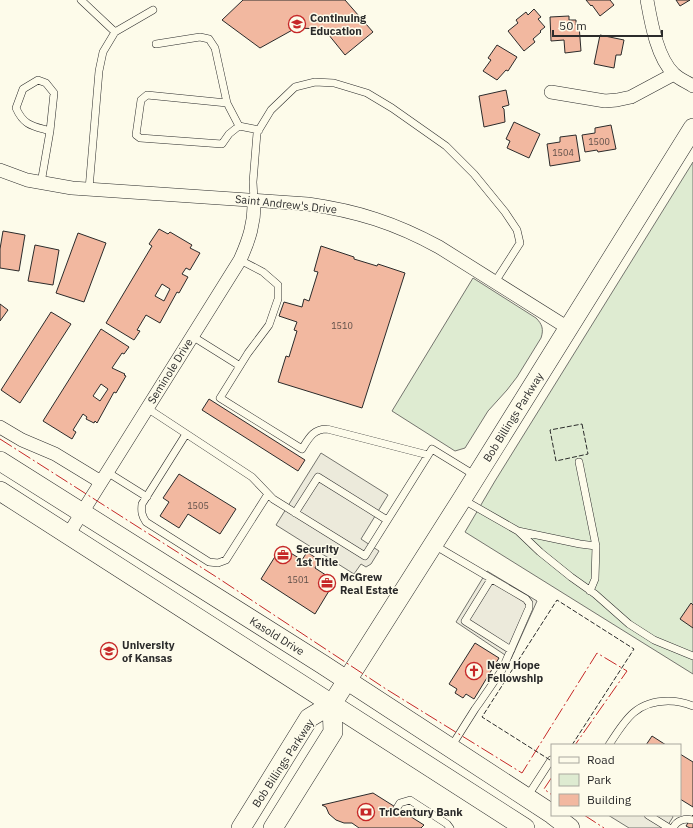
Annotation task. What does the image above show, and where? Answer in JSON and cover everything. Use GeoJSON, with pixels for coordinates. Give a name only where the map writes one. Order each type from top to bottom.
{"type":"FeatureCollection","features":[{"type":"Feature","properties":{"kind":"main road","name":"Bob Billings Parkway"},"geometry":{"type":"LineString","coordinates":[[241,828],[309,718],[332,704],[462,499],[693,128]]}},
{"type":"Feature","properties":{"kind":"main road","name":"Kasold Drive"},"geometry":{"type":"LineString","coordinates":[[0,461],[347,680],[551,814]]}},
{"type":"Feature","properties":{"kind":"main road"},"geometry":{"type":"LineString","coordinates":[[0,491],[525,828]]}},
{"type":"Feature","properties":{"kind":"main road","name":"Bob Billings Parkway"},"geometry":{"type":"LineString","coordinates":[[273,828],[333,732],[332,704]]}},
{"type":"Feature","properties":{"kind":"street"},"geometry":{"type":"LineString","coordinates":[[647,0],[654,35],[666,62],[674,74],[693,86]]}},
{"type":"Feature","properties":{"kind":"street"},"geometry":{"type":"LineString","coordinates":[[551,92],[605,101],[617,100],[631,97],[674,74]]}},
{"type":"Feature","properties":{"kind":"street","name":"Saint Andrew's Drive"},"geometry":{"type":"LineString","coordinates":[[0,170],[27,180],[72,188],[308,204],[361,214],[389,223],[439,246],[568,328]]}},
{"type":"Feature","properties":{"kind":"street","name":"Seminole Drive"},"geometry":{"type":"LineString","coordinates":[[68,535],[240,260],[252,229],[255,212],[254,200]]}},
{"type":"Feature","properties":{"kind":"street"},"geometry":{"type":"LineString","coordinates":[[0,427],[17,437],[104,477]]}},
{"type":"Feature","properties":{"kind":"lane"},"geometry":{"type":"LineString","coordinates":[[81,0],[115,32]]}},
{"type":"Feature","properties":{"kind":"lane"},"geometry":{"type":"LineString","coordinates":[[89,189],[99,71],[103,52],[115,32],[153,10]]}},
{"type":"Feature","properties":{"kind":"lane"},"geometry":{"type":"LineString","coordinates":[[156,44],[200,37],[209,39],[215,48],[227,103],[238,126]]}},
{"type":"Feature","properties":{"kind":"lane"},"geometry":{"type":"LineString","coordinates":[[41,183],[50,131],[54,93],[46,83],[38,80],[23,89],[16,108],[20,118],[30,126],[50,131]]}},
{"type":"Feature","properties":{"kind":"lane"},"geometry":{"type":"LineString","coordinates":[[254,200],[253,182],[257,134],[271,110],[295,87],[315,82],[334,83],[367,93],[392,108],[446,146],[474,174],[517,230],[520,243],[495,282]]}},
{"type":"Feature","properties":{"kind":"lane"},"geometry":{"type":"LineString","coordinates":[[227,103],[147,95],[140,100],[136,135],[140,138],[222,144],[229,134],[238,126]]}},
{"type":"Feature","properties":{"kind":"lane"},"geometry":{"type":"LineString","coordinates":[[238,126],[259,130]]}},
{"type":"Feature","properties":{"kind":"lane"},"geometry":{"type":"LineString","coordinates":[[240,260],[262,272],[278,285],[278,299],[269,325],[240,366],[220,398],[302,449],[310,436],[319,429],[327,429],[428,455]]}},
{"type":"Feature","properties":{"kind":"lane"},"geometry":{"type":"LineString","coordinates":[[192,336],[240,366]]}},
{"type":"Feature","properties":{"kind":"lane"},"geometry":{"type":"LineString","coordinates":[[147,408],[252,477],[273,499],[365,556],[432,449],[476,476]]}},
{"type":"Feature","properties":{"kind":"lane"},"geometry":{"type":"LineString","coordinates":[[186,434],[142,504],[141,511],[146,522],[209,562],[218,562],[226,560],[268,494]]}},
{"type":"Feature","properties":{"kind":"lane"},"geometry":{"type":"LineString","coordinates":[[579,462],[596,546],[595,579],[590,591]]}},
{"type":"Feature","properties":{"kind":"lane"},"geometry":{"type":"LineString","coordinates":[[104,477],[147,497]]}},
{"type":"Feature","properties":{"kind":"lane"},"geometry":{"type":"LineString","coordinates":[[295,513],[318,477],[387,520]]}},
{"type":"Feature","properties":{"kind":"lane"},"geometry":{"type":"LineString","coordinates":[[462,499],[518,531],[565,572],[629,624],[654,640],[693,656]]}},
{"type":"Feature","properties":{"kind":"lane"},"geometry":{"type":"LineString","coordinates":[[518,531],[596,546]]}},
{"type":"Feature","properties":{"kind":"lane"},"geometry":{"type":"LineString","coordinates":[[433,545],[526,599],[530,603],[502,670],[451,747]]}},
{"type":"Feature","properties":{"kind":"lane"},"geometry":{"type":"LineString","coordinates":[[491,579],[465,621],[511,650]]}},
{"type":"Feature","properties":{"kind":"lane"},"geometry":{"type":"LineString","coordinates":[[610,744],[627,718],[642,706],[660,701],[674,701],[693,706]]}},
{"type":"Feature","properties":{"kind":"lane"},"geometry":{"type":"LineString","coordinates":[[527,797],[551,760]]}},
{"type":"Feature","properties":{"kind":"lane"},"geometry":{"type":"LineString","coordinates":[[397,808],[400,803],[410,800],[447,824],[450,828]]}},
{"type":"Feature","properties":{"kind":"lane"},"geometry":{"type":"LineString","coordinates":[[650,816],[669,828]]}},
{"type":"Feature","properties":{"kind":"lane"},"geometry":{"type":"LineString","coordinates":[[673,828],[683,819],[693,820]]}},
{"type":"Feature","properties":{"kind":"green space"},"geometry":{"type":"Polygon","coordinates":[[[693,162],[693,674],[465,532],[495,481],[693,162]]]}},
{"type":"Feature","properties":{"kind":"green space"},"geometry":{"type":"Polygon","coordinates":[[[473,278],[536,318],[540,322],[542,332],[541,338],[517,377],[488,411],[465,448],[455,451],[392,411],[473,278]]]}},
{"type":"Feature","properties":{"kind":"shaded area"},"geometry":{"type":"Polygon","coordinates":[[[321,453],[388,495],[361,539],[379,551],[371,564],[366,567],[361,564],[354,574],[276,525],[321,453]]]}},
{"type":"Feature","properties":{"kind":"shaded area"},"geometry":{"type":"Polygon","coordinates":[[[487,571],[537,601],[511,659],[456,622],[487,571]]]}},
{"type":"Feature","properties":{"kind":"shaded area"},"geometry":{"type":"Polygon","coordinates":[[[610,816],[673,817],[666,828],[629,828],[610,816]]]}},
{"type":"Feature","properties":{"kind":"building","name":"Continuing Education"},"geometry":{"type":"Polygon","coordinates":[[[243,0],[345,0],[373,32],[345,55],[324,29],[296,28],[260,48],[222,20],[243,0]]]}},
{"type":"Feature","properties":{"kind":"building"},"geometry":{"type":"Polygon","coordinates":[[[586,0],[610,0],[614,5],[600,16],[592,5],[591,6],[586,0]]]}},
{"type":"Feature","properties":{"kind":"building"},"geometry":{"type":"Polygon","coordinates":[[[676,0],[690,0],[680,6],[676,0]]]}},
{"type":"Feature","properties":{"kind":"building"},"geometry":{"type":"Polygon","coordinates":[[[534,9],[541,17],[538,19],[545,27],[533,39],[535,42],[524,51],[508,31],[518,23],[516,20],[526,12],[528,15],[534,9]]]}},
{"type":"Feature","properties":{"kind":"building"},"geometry":{"type":"Polygon","coordinates":[[[569,16],[569,20],[576,20],[576,25],[579,25],[581,51],[565,53],[564,40],[551,41],[550,17],[569,16]]]}},
{"type":"Feature","properties":{"kind":"building"},"geometry":{"type":"Polygon","coordinates":[[[600,35],[624,40],[621,55],[616,55],[614,68],[594,64],[600,35]]]}},
{"type":"Feature","properties":{"kind":"building"},"geometry":{"type":"Polygon","coordinates":[[[497,45],[517,57],[508,71],[506,70],[497,80],[483,71],[491,60],[488,58],[497,45]]]}},
{"type":"Feature","properties":{"kind":"building"},"geometry":{"type":"Polygon","coordinates":[[[506,90],[509,105],[502,107],[504,109],[505,122],[484,127],[479,96],[506,90]]]}},
{"type":"Feature","properties":{"kind":"building"},"geometry":{"type":"Polygon","coordinates":[[[514,122],[540,134],[529,158],[507,148],[510,141],[506,139],[514,122]]]}},
{"type":"Feature","properties":{"kind":"building"},"geometry":{"type":"Polygon","coordinates":[[[611,125],[616,149],[598,152],[597,150],[585,152],[582,135],[595,133],[595,128],[611,125]]]}},
{"type":"Feature","properties":{"kind":"building"},"geometry":{"type":"Polygon","coordinates":[[[576,135],[580,161],[550,166],[547,144],[560,142],[560,137],[576,135]]]}},
{"type":"Feature","properties":{"kind":"building"},"geometry":{"type":"Polygon","coordinates":[[[159,229],[168,234],[170,232],[192,245],[190,248],[200,253],[190,270],[186,268],[182,274],[188,277],[179,293],[177,292],[160,323],[146,315],[137,330],[140,331],[134,340],[106,323],[152,246],[149,244],[159,229]],[[162,284],[155,296],[164,301],[170,289],[162,284]]]}},
{"type":"Feature","properties":{"kind":"building"},"geometry":{"type":"Polygon","coordinates":[[[3,231],[25,235],[19,271],[0,268],[0,249],[3,231]]]}},
{"type":"Feature","properties":{"kind":"building"},"geometry":{"type":"Polygon","coordinates":[[[78,233],[106,243],[84,302],[56,293],[78,233]]]}},
{"type":"Feature","properties":{"kind":"building"},"geometry":{"type":"Polygon","coordinates":[[[35,245],[59,250],[53,285],[28,281],[35,245]]]}},
{"type":"Feature","properties":{"kind":"building"},"geometry":{"type":"Polygon","coordinates":[[[321,246],[354,257],[354,259],[377,266],[378,264],[405,273],[362,408],[278,382],[286,356],[289,357],[297,331],[294,330],[297,322],[279,316],[284,302],[302,307],[304,299],[309,301],[318,272],[314,271],[321,246]]]}},
{"type":"Feature","properties":{"kind":"building"},"geometry":{"type":"Polygon","coordinates":[[[0,304],[8,310],[0,321],[0,304]]]}},
{"type":"Feature","properties":{"kind":"building"},"geometry":{"type":"Polygon","coordinates":[[[51,312],[71,324],[20,403],[1,390],[51,312]]]}},
{"type":"Feature","properties":{"kind":"building"},"geometry":{"type":"Polygon","coordinates":[[[101,329],[129,347],[124,354],[122,353],[112,368],[125,374],[124,375],[126,376],[116,393],[114,392],[97,423],[86,419],[87,417],[83,414],[73,430],[76,432],[72,439],[43,421],[101,329]],[[101,384],[93,396],[100,401],[108,389],[101,384]]]}},
{"type":"Feature","properties":{"kind":"building"},"geometry":{"type":"Polygon","coordinates":[[[209,399],[305,460],[298,471],[202,410],[209,399]]]}},
{"type":"Feature","properties":{"kind":"building"},"geometry":{"type":"Polygon","coordinates":[[[179,474],[236,509],[220,534],[188,514],[179,528],[160,516],[169,502],[163,498],[179,474]]]}},
{"type":"Feature","properties":{"kind":"building"},"geometry":{"type":"Polygon","coordinates":[[[281,547],[302,560],[307,552],[319,560],[315,568],[335,581],[315,614],[261,579],[281,547]]]}},
{"type":"Feature","properties":{"kind":"building"},"geometry":{"type":"Polygon","coordinates":[[[691,603],[693,605],[693,628],[680,619],[691,603]]]}},
{"type":"Feature","properties":{"kind":"building","name":"New Hope Fellowship"},"geometry":{"type":"Polygon","coordinates":[[[475,643],[499,658],[474,699],[466,694],[463,698],[455,693],[457,689],[449,684],[475,643]]]}},
{"type":"Feature","properties":{"kind":"building"},"geometry":{"type":"Polygon","coordinates":[[[652,736],[664,744],[647,744],[652,736]]]}},
{"type":"Feature","properties":{"kind":"building"},"geometry":{"type":"Polygon","coordinates":[[[681,755],[693,762],[693,807],[681,800],[681,755]]]}},
{"type":"Feature","properties":{"kind":"building","name":"TriCentury Bank"},"geometry":{"type":"Polygon","coordinates":[[[373,793],[424,825],[421,828],[359,828],[352,823],[344,823],[336,820],[329,814],[326,807],[322,805],[373,793]]]}},
{"type":"Feature","properties":{"kind":"building"},"geometry":{"type":"Polygon","coordinates":[[[693,815],[693,828],[690,828],[686,826],[693,815]]]}},
{"type":"Feature","properties":{"kind":"fence"},"geometry":{"type":"LineString","coordinates":[[582,424],[588,454],[556,461],[550,430],[582,424]]}},
{"type":"Feature","properties":{"kind":"fence"},"geometry":{"type":"LineString","coordinates":[[550,760],[482,717],[557,600],[634,649],[573,744]]}},
{"type":"Feature","properties":{"kind":"power"},"geometry":{"type":"LineString","coordinates":[[0,439],[218,578],[386,689],[522,773],[597,653],[627,671],[576,744]]}},
{"type":"Feature","properties":{"kind":"power"},"geometry":{"type":"LineString","coordinates":[[551,778],[544,789],[551,794]]}},
{"type":"Feature","properties":{"kind":"power"},"geometry":{"type":"LineString","coordinates":[[586,816],[604,828]]}},
{"type":"Feature","properties":{"kind":"place","name":"Continuing Education"},"geometry":{"type":"Point","coordinates":[297,24]}},
{"type":"Feature","properties":{"kind":"place","name":"Security 1st Title"},"geometry":{"type":"Point","coordinates":[283,555]}},
{"type":"Feature","properties":{"kind":"place","name":"McGrew Real Estate"},"geometry":{"type":"Point","coordinates":[327,583]}},
{"type":"Feature","properties":{"kind":"place","name":"University of Kansas"},"geometry":{"type":"Point","coordinates":[109,651]}},
{"type":"Feature","properties":{"kind":"place","name":"New Hope Fellowship"},"geometry":{"type":"Point","coordinates":[474,671]}},
{"type":"Feature","properties":{"kind":"place","name":"TriCentury Bank"},"geometry":{"type":"Point","coordinates":[366,812]}}]}
